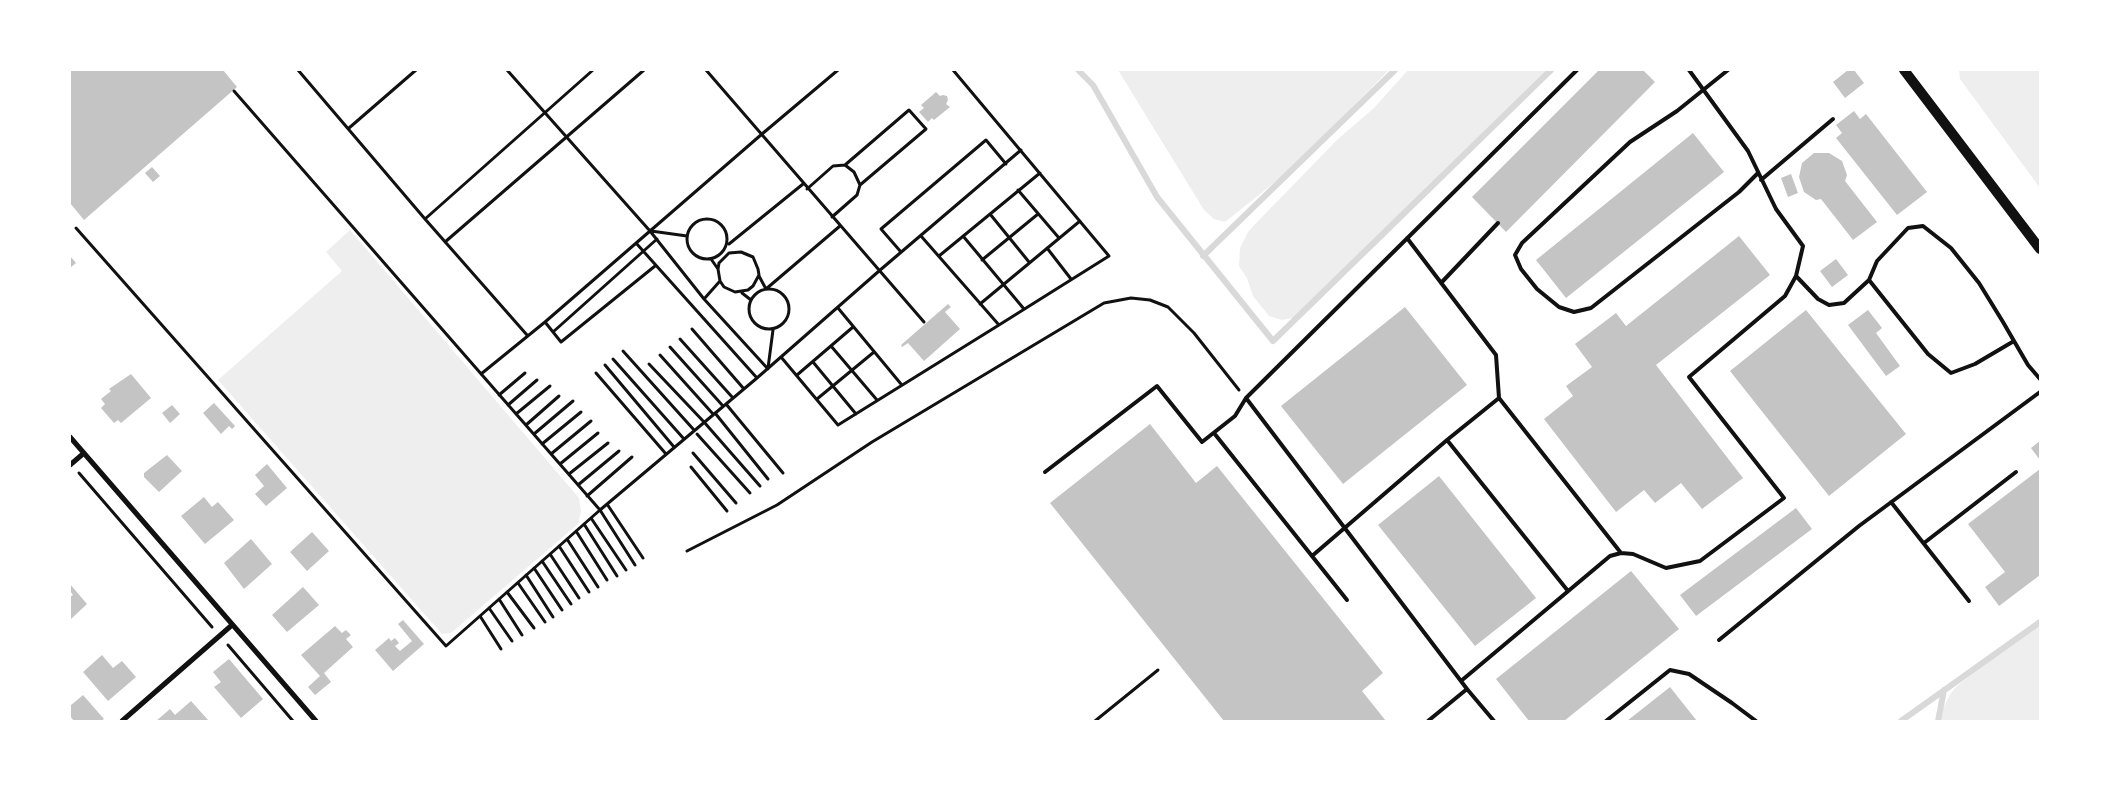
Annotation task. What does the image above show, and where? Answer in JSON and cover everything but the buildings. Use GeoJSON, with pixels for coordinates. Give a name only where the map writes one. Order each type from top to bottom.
{"type":"FeatureCollection","features":[{"type":"Feature","properties":{"kind":"main road"},"geometry":{"type":"LineString","coordinates":[[1904,70],[2040,249]]}},
{"type":"Feature","properties":{"kind":"street"},"geometry":{"type":"LineString","coordinates":[[70,437],[316,721]]}},
{"type":"Feature","properties":{"kind":"street"},"geometry":{"type":"LineString","coordinates":[[70,464],[84,453]]}},
{"type":"Feature","properties":{"kind":"street"},"geometry":{"type":"LineString","coordinates":[[122,721],[232,625]]}},
{"type":"Feature","properties":{"kind":"lane"},"geometry":{"type":"LineString","coordinates":[[1045,472],[1157,386],[1202,442],[1214,433],[1235,416],[1246,398],[1577,70]]}},
{"type":"Feature","properties":{"kind":"lane"},"geometry":{"type":"LineString","coordinates":[[1461,681],[1610,556],[1621,553],[1633,554],[1666,568],[1700,561],[1784,498],[1690,376],[1785,296],[1796,276],[1803,246],[1776,209],[1748,151],[1689,70]]}},
{"type":"Feature","properties":{"kind":"lane"},"geometry":{"type":"LineString","coordinates":[[1728,70],[1677,111],[1630,142],[1522,243],[1515,255],[1521,269],[1536,289],[1560,307],[1574,312],[1591,308],[1739,192],[1758,173]]}},
{"type":"Feature","properties":{"kind":"lane"},"geometry":{"type":"LineString","coordinates":[[1761,180],[1833,119]]}},
{"type":"Feature","properties":{"kind":"lane"},"geometry":{"type":"LineString","coordinates":[[1441,283],[1498,223]]}},
{"type":"Feature","properties":{"kind":"lane"},"geometry":{"type":"LineString","coordinates":[[1796,276],[1818,299],[1829,305],[1844,302],[1869,280],[1877,261],[1908,228],[1923,226],[1951,248],[1979,283],[2028,365],[2040,379]]}},
{"type":"Feature","properties":{"kind":"lane"},"geometry":{"type":"LineString","coordinates":[[1407,238],[1496,355],[1499,398],[1621,553]]}},
{"type":"Feature","properties":{"kind":"lane"},"geometry":{"type":"LineString","coordinates":[[1869,280],[1928,354],[1951,372],[1975,364],[2014,341]]}},
{"type":"Feature","properties":{"kind":"lane"},"geometry":{"type":"LineString","coordinates":[[1719,640],[1891,502],[2040,392]]}},
{"type":"Feature","properties":{"kind":"lane"},"geometry":{"type":"LineString","coordinates":[[1246,398],[1467,689],[1494,721]]}},
{"type":"Feature","properties":{"kind":"lane"},"geometry":{"type":"LineString","coordinates":[[1312,556],[1499,398]]}},
{"type":"Feature","properties":{"kind":"lane"},"geometry":{"type":"LineString","coordinates":[[1214,433],[1347,600]]}},
{"type":"Feature","properties":{"kind":"lane"},"geometry":{"type":"LineString","coordinates":[[1447,440],[1568,591]]}},
{"type":"Feature","properties":{"kind":"lane"},"geometry":{"type":"LineString","coordinates":[[1924,543],[2016,472]]}},
{"type":"Feature","properties":{"kind":"lane"},"geometry":{"type":"LineString","coordinates":[[1891,502],[1969,601]]}},
{"type":"Feature","properties":{"kind":"lane"},"geometry":{"type":"LineString","coordinates":[[1606,721],[1670,670],[1689,674],[1732,702],[1756,721]]}},
{"type":"Feature","properties":{"kind":"lane"},"geometry":{"type":"LineString","coordinates":[[1428,721],[1467,689]]}},
{"type":"Feature","properties":{"kind":"path"},"geometry":{"type":"LineString","coordinates":[[298,70],[425,219],[528,335]]}},
{"type":"Feature","properties":{"kind":"path"},"geometry":{"type":"LineString","coordinates":[[349,128],[416,70]]}},
{"type":"Feature","properties":{"kind":"path"},"geometry":{"type":"LineString","coordinates":[[507,70],[657,239],[704,299],[768,369]]}},
{"type":"Feature","properties":{"kind":"path"},"geometry":{"type":"LineString","coordinates":[[425,219],[593,70]]}},
{"type":"Feature","properties":{"kind":"path"},"geometry":{"type":"LineString","coordinates":[[445,242],[565,136],[644,70]]}},
{"type":"Feature","properties":{"kind":"path"},"geometry":{"type":"LineString","coordinates":[[706,70],[924,322]]}},
{"type":"Feature","properties":{"kind":"path"},"geometry":{"type":"LineString","coordinates":[[481,374],[545,322],[838,70]]}},
{"type":"Feature","properties":{"kind":"path"},"geometry":{"type":"LineString","coordinates":[[781,357],[838,425],[1109,256],[953,70]]}},
{"type":"Feature","properties":{"kind":"path"},"geometry":{"type":"LineString","coordinates":[[234,90],[600,510],[635,565]]}},
{"type":"Feature","properties":{"kind":"path"},"geometry":{"type":"LineString","coordinates":[[807,189],[833,166],[845,165],[909,110],[926,129],[860,185],[857,195],[832,217]]}},
{"type":"Feature","properties":{"kind":"path"},"geometry":{"type":"LineString","coordinates":[[901,252],[880,229],[978,146],[986,140],[1006,164]]}},
{"type":"Feature","properties":{"kind":"path"},"geometry":{"type":"LineString","coordinates":[[76,228],[446,646],[600,510],[768,369],[901,252],[1022,150]]}},
{"type":"Feature","properties":{"kind":"path"},"geometry":{"type":"LineString","coordinates":[[845,165],[854,172],[860,185]]}},
{"type":"Feature","properties":{"kind":"path"},"geometry":{"type":"LineString","coordinates":[[939,256],[1040,173]]}},
{"type":"Feature","properties":{"kind":"path"},"geometry":{"type":"LineString","coordinates":[[735,251],[728,243],[728,235],[722,224],[710,218],[704,218],[692,224],[687,236],[689,248],[698,258],[711,259],[722,253],[728,243],[804,184]]}},
{"type":"Feature","properties":{"kind":"path"},"geometry":{"type":"LineString","coordinates":[[1018,190],[1059,238]]}},
{"type":"Feature","properties":{"kind":"path"},"geometry":{"type":"LineString","coordinates":[[990,214],[1029,262]]}},
{"type":"Feature","properties":{"kind":"path"},"geometry":{"type":"LineString","coordinates":[[982,260],[1038,214]]}},
{"type":"Feature","properties":{"kind":"path"},"geometry":{"type":"LineString","coordinates":[[980,304],[1080,221]]}},
{"type":"Feature","properties":{"kind":"path"},"geometry":{"type":"LineString","coordinates":[[766,289],[779,291],[784,295],[790,306],[790,312],[784,324],[773,330],[760,328],[751,319],[749,306],[751,300],[757,293],[766,289],[840,226]]}},
{"type":"Feature","properties":{"kind":"path"},"geometry":{"type":"LineString","coordinates":[[650,231],[687,236]]}},
{"type":"Feature","properties":{"kind":"path"},"geometry":{"type":"LineString","coordinates":[[921,236],[999,325]]}},
{"type":"Feature","properties":{"kind":"path"},"geometry":{"type":"LineString","coordinates":[[963,236],[1024,309]]}},
{"type":"Feature","properties":{"kind":"path"},"geometry":{"type":"LineString","coordinates":[[553,332],[657,239]]}},
{"type":"Feature","properties":{"kind":"path"},"geometry":{"type":"LineString","coordinates":[[636,243],[757,378]]}},
{"type":"Feature","properties":{"kind":"path"},"geometry":{"type":"LineString","coordinates":[[1047,248],[1072,279]]}},
{"type":"Feature","properties":{"kind":"path"},"geometry":{"type":"LineString","coordinates":[[718,269],[723,257],[735,251],[748,253],[753,257],[766,289]]}},
{"type":"Feature","properties":{"kind":"path"},"geometry":{"type":"LineString","coordinates":[[711,259],[718,269],[720,281],[729,290],[742,292],[751,300]]}},
{"type":"Feature","properties":{"kind":"path"},"geometry":{"type":"LineString","coordinates":[[545,322],[561,342],[655,266]]}},
{"type":"Feature","properties":{"kind":"path"},"geometry":{"type":"LineString","coordinates":[[742,292],[753,286],[759,275]]}},
{"type":"Feature","properties":{"kind":"path"},"geometry":{"type":"LineString","coordinates":[[704,299],[720,281]]}},
{"type":"Feature","properties":{"kind":"path"},"geometry":{"type":"LineString","coordinates":[[687,551],[777,505],[872,442],[1104,303],[1131,298],[1150,300],[1168,307],[1194,333],[1246,398]]}},
{"type":"Feature","properties":{"kind":"path"},"geometry":{"type":"LineString","coordinates":[[838,308],[901,384]]}},
{"type":"Feature","properties":{"kind":"path"},"geometry":{"type":"LineString","coordinates":[[797,375],[853,327]]}},
{"type":"Feature","properties":{"kind":"path"},"geometry":{"type":"LineString","coordinates":[[692,329],[744,389]]}},
{"type":"Feature","properties":{"kind":"path"},"geometry":{"type":"LineString","coordinates":[[768,369],[773,330]]}},
{"type":"Feature","properties":{"kind":"path"},"geometry":{"type":"LineString","coordinates":[[680,339],[733,398]]}},
{"type":"Feature","properties":{"kind":"path"},"geometry":{"type":"LineString","coordinates":[[831,346],[877,400]]}},
{"type":"Feature","properties":{"kind":"path"},"geometry":{"type":"LineString","coordinates":[[670,347],[725,405],[783,473]]}},
{"type":"Feature","properties":{"kind":"path"},"geometry":{"type":"LineString","coordinates":[[623,351],[694,430]]}},
{"type":"Feature","properties":{"kind":"path"},"geometry":{"type":"LineString","coordinates":[[817,400],[874,352]]}},
{"type":"Feature","properties":{"kind":"path"},"geometry":{"type":"LineString","coordinates":[[660,355],[714,413],[768,479]]}},
{"type":"Feature","properties":{"kind":"path"},"geometry":{"type":"LineString","coordinates":[[614,358],[684,439]]}},
{"type":"Feature","properties":{"kind":"path"},"geometry":{"type":"LineString","coordinates":[[813,362],[856,414]]}},
{"type":"Feature","properties":{"kind":"path"},"geometry":{"type":"LineString","coordinates":[[650,364],[760,486]]}},
{"type":"Feature","properties":{"kind":"path"},"geometry":{"type":"LineString","coordinates":[[605,365],[675,447]]}},
{"type":"Feature","properties":{"kind":"path"},"geometry":{"type":"LineString","coordinates":[[499,395],[525,373]]}},
{"type":"Feature","properties":{"kind":"path"},"geometry":{"type":"LineString","coordinates":[[596,373],[666,454]]}},
{"type":"Feature","properties":{"kind":"path"},"geometry":{"type":"LineString","coordinates":[[508,405],[537,380]]}},
{"type":"Feature","properties":{"kind":"path"},"geometry":{"type":"LineString","coordinates":[[516,414],[550,386]]}},
{"type":"Feature","properties":{"kind":"path"},"geometry":{"type":"LineString","coordinates":[[526,425],[559,396]]}},
{"type":"Feature","properties":{"kind":"path"},"geometry":{"type":"LineString","coordinates":[[534,434],[573,401]]}},
{"type":"Feature","properties":{"kind":"path"},"geometry":{"type":"LineString","coordinates":[[542,444],[581,412]]}},
{"type":"Feature","properties":{"kind":"path"},"geometry":{"type":"LineString","coordinates":[[551,454],[591,421]]}},
{"type":"Feature","properties":{"kind":"path"},"geometry":{"type":"LineString","coordinates":[[560,464],[598,433]]}},
{"type":"Feature","properties":{"kind":"path"},"geometry":{"type":"LineString","coordinates":[[698,434],[750,493]]}},
{"type":"Feature","properties":{"kind":"path"},"geometry":{"type":"LineString","coordinates":[[568,474],[608,443]]}},
{"type":"Feature","properties":{"kind":"path"},"geometry":{"type":"LineString","coordinates":[[578,485],[618,451]]}},
{"type":"Feature","properties":{"kind":"path"},"geometry":{"type":"LineString","coordinates":[[694,452],[736,503]]}},
{"type":"Feature","properties":{"kind":"path"},"geometry":{"type":"LineString","coordinates":[[588,496],[632,457]]}},
{"type":"Feature","properties":{"kind":"path"},"geometry":{"type":"LineString","coordinates":[[70,464],[293,721]]}},
{"type":"Feature","properties":{"kind":"path"},"geometry":{"type":"LineString","coordinates":[[691,467],[727,511]]}},
{"type":"Feature","properties":{"kind":"path"},"geometry":{"type":"LineString","coordinates":[[607,504],[644,558]]}},
{"type":"Feature","properties":{"kind":"path"},"geometry":{"type":"LineString","coordinates":[[591,518],[626,570]]}},
{"type":"Feature","properties":{"kind":"path"},"geometry":{"type":"LineString","coordinates":[[584,524],[617,576]]}},
{"type":"Feature","properties":{"kind":"path"},"geometry":{"type":"LineString","coordinates":[[576,531],[607,580]]}},
{"type":"Feature","properties":{"kind":"path"},"geometry":{"type":"LineString","coordinates":[[567,539],[598,587]]}},
{"type":"Feature","properties":{"kind":"path"},"geometry":{"type":"LineString","coordinates":[[560,546],[589,592]]}},
{"type":"Feature","properties":{"kind":"path"},"geometry":{"type":"LineString","coordinates":[[550,554],[579,598]]}},
{"type":"Feature","properties":{"kind":"path"},"geometry":{"type":"LineString","coordinates":[[542,562],[571,604]]}},
{"type":"Feature","properties":{"kind":"path"},"geometry":{"type":"LineString","coordinates":[[534,568],[562,610]]}},
{"type":"Feature","properties":{"kind":"path"},"geometry":{"type":"LineString","coordinates":[[526,575],[553,617]]}},
{"type":"Feature","properties":{"kind":"path"},"geometry":{"type":"LineString","coordinates":[[518,583],[545,622]]}},
{"type":"Feature","properties":{"kind":"path"},"geometry":{"type":"LineString","coordinates":[[508,592],[534,628]]}},
{"type":"Feature","properties":{"kind":"path"},"geometry":{"type":"LineString","coordinates":[[498,599],[522,635]]}},
{"type":"Feature","properties":{"kind":"path"},"geometry":{"type":"LineString","coordinates":[[489,608],[512,641]]}},
{"type":"Feature","properties":{"kind":"path"},"geometry":{"type":"LineString","coordinates":[[480,616],[501,649]]}},
{"type":"Feature","properties":{"kind":"path"},"geometry":{"type":"LineString","coordinates":[[1095,721],[1158,670]]}},
{"type":"Feature","properties":{"kind":"shaded area"},"geometry":{"type":"Polygon","coordinates":[[[1118,70],[1389,70],[1290,170],[1225,222],[1214,219],[1204,210],[1118,70]]]}},
{"type":"Feature","properties":{"kind":"shaded area"},"geometry":{"type":"Polygon","coordinates":[[[1408,70],[1554,70],[1374,247],[1297,317],[1282,320],[1269,316],[1253,296],[1247,278],[1239,266],[1240,248],[1248,232],[1339,138],[1374,108],[1408,70]]]}},
{"type":"Feature","properties":{"kind":"shaded area"},"geometry":{"type":"Polygon","coordinates":[[[1959,70],[2040,70],[2040,188],[1960,79],[1959,70]]]}},
{"type":"Feature","properties":{"kind":"shaded area"},"geometry":{"type":"Polygon","coordinates":[[[350,230],[579,498],[581,511],[578,524],[451,633],[442,634],[218,380],[342,271],[326,252],[350,230]]]}},
{"type":"Feature","properties":{"kind":"shaded area"},"geometry":{"type":"Polygon","coordinates":[[[2040,624],[2040,721],[1941,721],[1943,708],[1957,686],[2040,624]]]}},
{"type":"Feature","properties":{"kind":"waterway"},"geometry":{"type":"LineString","coordinates":[[1078,70],[1093,85],[1157,197],[1273,341],[1551,70]]}},
{"type":"Feature","properties":{"kind":"waterway"},"geometry":{"type":"LineString","coordinates":[[1203,256],[1395,70]]}},
{"type":"Feature","properties":{"kind":"waterway"},"geometry":{"type":"LineString","coordinates":[[1901,721],[2040,622]]}},
{"type":"Feature","properties":{"kind":"waterway"},"geometry":{"type":"LineString","coordinates":[[1938,721],[1944,690]]}}]}
